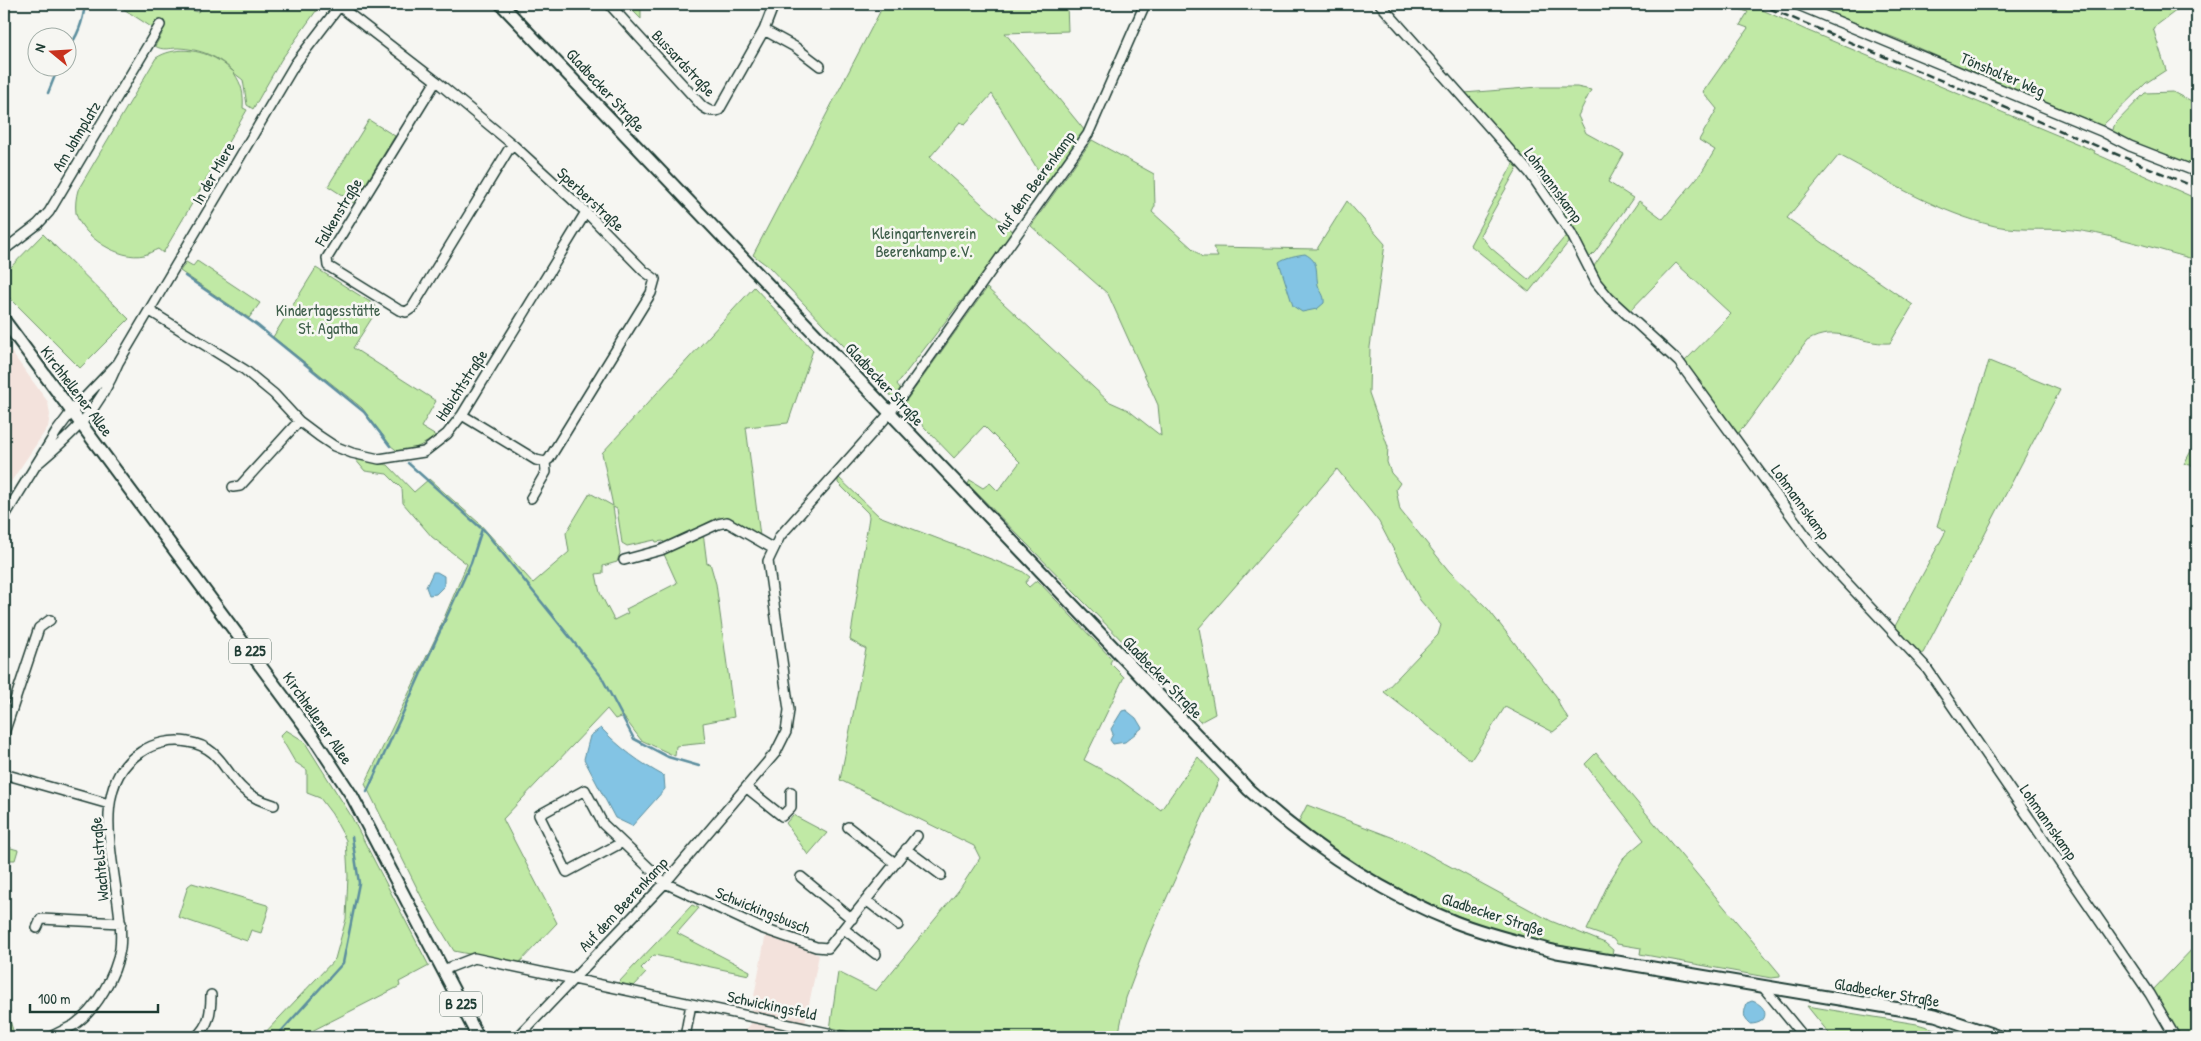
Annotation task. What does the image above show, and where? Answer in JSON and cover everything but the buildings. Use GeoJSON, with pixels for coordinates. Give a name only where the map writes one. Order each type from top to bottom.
{"type":"FeatureCollection","features":[{"type":"Feature","properties":{"kind":"main road","name":"Gladbecker Straße"},"geometry":{"type":"LineString","coordinates":[[501,4],[1249,790],[1293,829],[1349,868],[1402,898],[1455,922],[1517,942],[1557,952],[1935,1015],[2000,1037]]}},
{"type":"Feature","properties":{"kind":"main road","name":"Kirchhellener Allee"},"geometry":{"type":"LineString","coordinates":[[4,320],[314,738],[352,796],[478,1037]]}},
{"type":"Feature","properties":{"kind":"street","name":"Bussardstraße"},"geometry":{"type":"LineString","coordinates":[[609,4],[702,106],[714,112],[719,110],[764,30],[774,4]]}},
{"type":"Feature","properties":{"kind":"street","name":"Auf dem Beerenkamp"},"geometry":{"type":"LineString","coordinates":[[518,1037],[665,883],[776,752],[786,732],[788,710],[768,561],[772,548],[780,536],[890,412],[1088,134],[1144,4]]}},
{"type":"Feature","properties":{"kind":"street","name":"Lohmannskamp"},"geometry":{"type":"LineString","coordinates":[[1380,4],[1530,174],[1571,233],[1596,282],[1609,298],[1679,362],[1817,550],[1925,666],[2150,994],[2176,1037]]}},
{"type":"Feature","properties":{"kind":"street","name":"Tönsholter Weg"},"geometry":{"type":"LineString","coordinates":[[1796,4],[2101,131],[2130,146],[2197,172]]}},
{"type":"Feature","properties":{"kind":"street","name":"Sperberstraße"},"geometry":{"type":"LineString","coordinates":[[340,5],[512,144],[586,212],[644,271],[655,279],[651,294],[545,462],[546,472],[531,498]]}},
{"type":"Feature","properties":{"kind":"street","name":"In der Miere"},"geometry":{"type":"LineString","coordinates":[[36,465],[82,424],[96,406],[110,383],[118,363],[295,64],[340,5]]}},
{"type":"Feature","properties":{"kind":"street","name":"Am Jahnplatz"},"geometry":{"type":"LineString","coordinates":[[4,250],[38,224],[49,212],[160,24]]}},
{"type":"Feature","properties":{"kind":"street"},"geometry":{"type":"LineString","coordinates":[[764,30],[795,47],[820,66]]}},
{"type":"Feature","properties":{"kind":"street","name":"Falkenstraße"},"geometry":{"type":"LineString","coordinates":[[436,81],[326,258],[328,266],[399,310],[406,312],[412,308],[512,144]]}},
{"type":"Feature","properties":{"kind":"street","name":"Habichtstraße"},"geometry":{"type":"LineString","coordinates":[[150,311],[245,370],[274,394],[299,421],[334,446],[379,459],[424,452],[447,434],[462,415],[586,212]]}},
{"type":"Feature","properties":{"kind":"street","name":"In der Miere"},"geometry":{"type":"LineString","coordinates":[[4,517],[57,431],[72,411],[118,363]]}},
{"type":"Feature","properties":{"kind":"street"},"geometry":{"type":"LineString","coordinates":[[462,415],[536,460],[545,462]]}},
{"type":"Feature","properties":{"kind":"street"},"geometry":{"type":"LineString","coordinates":[[233,487],[240,486],[299,421]]}},
{"type":"Feature","properties":{"kind":"street"},"geometry":{"type":"LineString","coordinates":[[624,560],[661,550],[726,522],[772,548]]}},
{"type":"Feature","properties":{"kind":"street"},"geometry":{"type":"LineString","coordinates":[[4,733],[39,628],[50,620]]}},
{"type":"Feature","properties":{"kind":"street","name":"Wachtelstraße"},"geometry":{"type":"LineString","coordinates":[[50,1037],[75,1024],[98,1000],[116,964],[120,949],[121,923],[108,835],[109,804],[119,776],[133,757],[152,745],[189,742],[206,748],[229,770],[242,789],[257,800],[274,805]]}},
{"type":"Feature","properties":{"kind":"street"},"geometry":{"type":"LineString","coordinates":[[4,774],[109,804]]}},
{"type":"Feature","properties":{"kind":"street"},"geometry":{"type":"LineString","coordinates":[[747,788],[782,816],[791,807],[791,792]]}},
{"type":"Feature","properties":{"kind":"street"},"geometry":{"type":"LineString","coordinates":[[621,843],[568,872],[539,816],[585,790],[602,824],[665,883]]}},
{"type":"Feature","properties":{"kind":"street"},"geometry":{"type":"LineString","coordinates":[[848,827],[895,863]]}},
{"type":"Feature","properties":{"kind":"street","name":"Schwickingsbusch"},"geometry":{"type":"LineString","coordinates":[[665,883],[739,920],[816,947],[828,948],[917,836]]}},
{"type":"Feature","properties":{"kind":"street"},"geometry":{"type":"LineString","coordinates":[[906,849],[941,875]]}},
{"type":"Feature","properties":{"kind":"street"},"geometry":{"type":"LineString","coordinates":[[801,877],[852,919]]}},
{"type":"Feature","properties":{"kind":"street"},"geometry":{"type":"LineString","coordinates":[[866,900],[898,925]]}},
{"type":"Feature","properties":{"kind":"street","name":"Wachtelstraße"},"geometry":{"type":"LineString","coordinates":[[37,928],[41,919],[121,923]]}},
{"type":"Feature","properties":{"kind":"street"},"geometry":{"type":"LineString","coordinates":[[844,928],[876,954]]}},
{"type":"Feature","properties":{"kind":"street","name":"Schwickingsfeld"},"geometry":{"type":"LineString","coordinates":[[443,970],[474,958],[847,1037]]}},
{"type":"Feature","properties":{"kind":"street"},"geometry":{"type":"LineString","coordinates":[[1763,987],[1804,1037]]}},
{"type":"Feature","properties":{"kind":"street"},"geometry":{"type":"LineString","coordinates":[[196,1037],[205,1029],[211,1008],[211,995]]}},
{"type":"Feature","properties":{"kind":"street"},"geometry":{"type":"LineString","coordinates":[[685,1037],[691,1004]]}},
{"type":"Feature","properties":{"kind":"shaded area"},"geometry":{"type":"Polygon","coordinates":[[[4,342],[48,402],[50,415],[48,427],[4,492],[4,342]]]}},
{"type":"Feature","properties":{"kind":"shaded area"},"geometry":{"type":"Polygon","coordinates":[[[766,933],[819,955],[803,1034],[815,1037],[739,1037],[751,1024],[751,1012],[766,933]]]}},
{"type":"Feature","properties":{"kind":"green space"},"geometry":{"type":"Polygon","coordinates":[[[116,4],[184,4],[185,8],[198,12],[206,4],[321,4],[281,60],[253,109],[247,105],[243,80],[234,73],[242,90],[243,108],[247,110],[163,253],[158,249],[144,255],[124,254],[103,245],[93,238],[79,222],[76,213],[78,190],[156,58],[179,50],[195,51],[211,56],[234,72],[228,66],[222,62],[208,54],[194,50],[178,48],[158,48],[155,46],[162,34],[116,4]]]}},
{"type":"Feature","properties":{"kind":"green space"},"geometry":{"type":"Polygon","coordinates":[[[626,4],[641,4],[641,19],[626,4]]]}},
{"type":"Feature","properties":{"kind":"green space","name":"Kleingartenverein Beerenkamp e.V."},"geometry":{"type":"Polygon","coordinates":[[[884,4],[1067,4],[1068,31],[1005,33],[1085,131],[1047,185],[992,94],[965,124],[960,122],[930,157],[1014,233],[897,384],[902,391],[895,400],[769,267],[753,255],[884,4]]]}},
{"type":"Feature","properties":{"kind":"green space"},"geometry":{"type":"Polygon","coordinates":[[[1724,4],[1748,4],[1756,7],[1806,30],[2095,151],[2094,153],[2197,199],[2197,260],[2126,240],[2082,231],[2006,228],[1974,220],[1915,196],[1839,155],[1787,218],[1913,305],[1890,343],[1878,343],[1838,334],[1818,336],[1807,341],[1744,427],[1736,435],[1683,363],[1731,314],[1676,263],[1629,312],[1604,286],[1594,266],[1639,201],[1663,219],[1701,173],[1715,150],[1699,140],[1717,109],[1703,92],[1748,28],[1740,25],[1748,12],[1724,4]]]}},
{"type":"Feature","properties":{"kind":"green space"},"geometry":{"type":"Polygon","coordinates":[[[1807,4],[2185,4],[2153,28],[2166,70],[2146,83],[2100,128],[1900,40],[1807,4]]]}},
{"type":"Feature","properties":{"kind":"green space"},"geometry":{"type":"Polygon","coordinates":[[[1539,87],[1577,87],[1591,90],[1578,116],[1586,133],[1624,154],[1608,182],[1633,198],[1589,258],[1571,230],[1464,93],[1539,87]]]}},
{"type":"Feature","properties":{"kind":"green space"},"geometry":{"type":"Polygon","coordinates":[[[2173,92],[2197,105],[2197,169],[2111,134],[2113,126],[2145,93],[2173,92]]]}},
{"type":"Feature","properties":{"kind":"green space"},"geometry":{"type":"Polygon","coordinates":[[[369,120],[395,136],[354,203],[328,186],[369,120]]]}},
{"type":"Feature","properties":{"kind":"green space"},"geometry":{"type":"Polygon","coordinates":[[[1092,140],[1154,174],[1155,206],[1152,212],[1202,257],[1218,257],[1213,247],[1317,249],[1347,201],[1385,244],[1370,347],[1369,393],[1388,447],[1387,462],[1391,473],[1400,483],[1396,489],[1400,510],[1449,571],[1488,609],[1556,696],[1561,708],[1569,719],[1553,732],[1505,707],[1471,760],[1384,692],[1438,635],[1441,625],[1420,600],[1379,522],[1337,469],[1199,628],[1215,714],[1200,722],[1189,710],[1192,707],[1136,655],[968,484],[970,480],[983,488],[990,483],[998,491],[1020,462],[984,426],[954,458],[903,405],[987,288],[1108,401],[1128,410],[1161,436],[1158,405],[1108,294],[1031,226],[1092,140]]]}},
{"type":"Feature","properties":{"kind":"green space"},"geometry":{"type":"Polygon","coordinates":[[[1515,160],[1519,165],[1480,235],[1491,248],[1529,280],[1568,233],[1571,239],[1529,292],[1470,245],[1515,160]]]}},
{"type":"Feature","properties":{"kind":"green space"},"geometry":{"type":"Polygon","coordinates":[[[43,234],[129,319],[80,368],[4,292],[4,274],[43,234]]]}},
{"type":"Feature","properties":{"kind":"green space"},"geometry":{"type":"Polygon","coordinates":[[[197,261],[260,303],[249,318],[180,271],[186,262],[193,266],[197,261]]]}},
{"type":"Feature","properties":{"kind":"green space","name":"Kindertagesstätte St. Agatha"},"geometry":{"type":"Polygon","coordinates":[[[316,268],[375,305],[377,310],[353,348],[436,401],[421,427],[436,436],[432,439],[414,448],[399,452],[391,446],[362,408],[273,337],[316,268]]]}},
{"type":"Feature","properties":{"kind":"green space"},"geometry":{"type":"Polygon","coordinates":[[[754,287],[813,350],[788,423],[746,427],[760,536],[735,522],[719,517],[705,524],[705,527],[666,545],[663,541],[656,542],[655,540],[627,546],[622,543],[617,509],[613,507],[620,553],[617,562],[603,566],[603,573],[596,574],[600,593],[614,620],[628,613],[626,609],[677,583],[663,552],[703,532],[707,564],[710,563],[716,584],[734,717],[703,723],[705,743],[676,746],[675,756],[641,740],[623,716],[615,719],[607,709],[503,819],[557,923],[518,964],[454,951],[423,900],[365,784],[436,637],[467,564],[432,537],[403,503],[402,489],[387,474],[365,471],[355,459],[388,465],[414,492],[429,479],[479,523],[533,583],[569,552],[566,533],[590,493],[613,506],[602,453],[754,287]]]}},
{"type":"Feature","properties":{"kind":"green space"},"geometry":{"type":"Polygon","coordinates":[[[1989,361],[2060,390],[1923,653],[1919,655],[1894,628],[1946,531],[1937,526],[1989,361]]]}},
{"type":"Feature","properties":{"kind":"green space"},"geometry":{"type":"Polygon","coordinates":[[[2197,440],[2197,466],[2184,464],[2197,440]]]}},
{"type":"Feature","properties":{"kind":"green space"},"geometry":{"type":"Polygon","coordinates":[[[838,477],[879,516],[1022,571],[1030,577],[1025,583],[1029,587],[1037,580],[1112,659],[1110,663],[1124,677],[1084,760],[1117,778],[1161,810],[1198,757],[1219,780],[1147,942],[1126,998],[1118,1037],[1071,1035],[1070,1037],[829,1037],[838,972],[876,991],[959,890],[980,858],[974,846],[840,780],[866,649],[850,640],[869,517],[868,513],[838,483],[838,477]]]}},
{"type":"Feature","properties":{"kind":"green space"},"geometry":{"type":"Polygon","coordinates":[[[286,730],[304,741],[350,814],[429,966],[399,982],[400,986],[300,1037],[261,1037],[335,959],[346,919],[348,876],[346,840],[332,814],[320,798],[307,793],[307,770],[295,762],[280,736],[286,730]]]}},
{"type":"Feature","properties":{"kind":"green space"},"geometry":{"type":"Polygon","coordinates":[[[1596,753],[1780,974],[1780,977],[1771,978],[1640,954],[1641,948],[1617,944],[1613,939],[1587,930],[1609,882],[1625,856],[1644,840],[1585,764],[1596,753]]]}},
{"type":"Feature","properties":{"kind":"green space"},"geometry":{"type":"Polygon","coordinates":[[[1307,805],[1407,843],[1551,921],[1605,943],[1613,950],[1612,954],[1527,938],[1491,928],[1424,901],[1360,866],[1299,825],[1307,805]]]}},
{"type":"Feature","properties":{"kind":"green space"},"geometry":{"type":"Polygon","coordinates":[[[793,815],[827,833],[808,855],[786,823],[793,815]]]}},
{"type":"Feature","properties":{"kind":"green space"},"geometry":{"type":"Polygon","coordinates":[[[4,846],[18,850],[15,860],[4,860],[4,846]]]}},
{"type":"Feature","properties":{"kind":"green space"},"geometry":{"type":"Polygon","coordinates":[[[192,883],[267,905],[269,908],[261,933],[251,930],[247,941],[178,917],[188,886],[192,883]]]}},
{"type":"Feature","properties":{"kind":"green space"},"geometry":{"type":"Polygon","coordinates":[[[692,905],[699,908],[677,933],[750,971],[749,975],[654,955],[641,968],[646,973],[634,986],[618,983],[692,905]]]}},
{"type":"Feature","properties":{"kind":"green space"},"geometry":{"type":"Polygon","coordinates":[[[2197,944],[2197,1031],[2188,1037],[2179,1037],[2151,992],[2197,944]]]}},
{"type":"Feature","properties":{"kind":"green space"},"geometry":{"type":"Polygon","coordinates":[[[1807,1006],[1917,1024],[1963,1037],[1832,1037],[1807,1006]]]}},
{"type":"Feature","properties":{"kind":"green space"},"geometry":{"type":"Polygon","coordinates":[[[8,1014],[15,1037],[4,1037],[4,1016],[8,1014]]]}},
{"type":"Feature","properties":{"kind":"water"},"geometry":{"type":"Polygon","coordinates":[[[1305,254],[1315,264],[1318,285],[1324,303],[1317,309],[1302,312],[1293,306],[1279,262],[1305,254]]]}},
{"type":"Feature","properties":{"kind":"water"},"geometry":{"type":"Polygon","coordinates":[[[433,572],[444,576],[444,586],[436,594],[429,595],[426,587],[433,572]]]}},
{"type":"Feature","properties":{"kind":"water"},"geometry":{"type":"Polygon","coordinates":[[[1126,710],[1136,718],[1142,728],[1125,742],[1113,744],[1110,740],[1113,734],[1111,729],[1122,711],[1126,710]]]}},
{"type":"Feature","properties":{"kind":"water"},"geometry":{"type":"Polygon","coordinates":[[[601,728],[631,755],[664,776],[665,789],[632,826],[615,818],[584,759],[590,736],[601,728]]]}},
{"type":"Feature","properties":{"kind":"water"},"geometry":{"type":"Polygon","coordinates":[[[1752,1001],[1762,1007],[1765,1014],[1761,1021],[1750,1024],[1745,1017],[1745,1012],[1747,1003],[1752,1001]]]}},
{"type":"Feature","properties":{"kind":"waterway"},"geometry":{"type":"LineString","coordinates":[[78,32],[85,4]]}},
{"type":"Feature","properties":{"kind":"waterway"},"geometry":{"type":"LineString","coordinates":[[152,4],[165,9],[185,4]]}},
{"type":"Feature","properties":{"kind":"waterway"},"geometry":{"type":"LineString","coordinates":[[48,93],[54,78]]}},
{"type":"Feature","properties":{"kind":"waterway"},"geometry":{"type":"LineString","coordinates":[[185,276],[257,325],[364,412],[390,446]]}},
{"type":"Feature","properties":{"kind":"waterway"},"geometry":{"type":"LineString","coordinates":[[367,792],[471,563],[482,529],[408,463]]}},
{"type":"Feature","properties":{"kind":"waterway"},"geometry":{"type":"LineString","coordinates":[[483,529],[601,676],[634,739],[668,757],[699,766]]}},
{"type":"Feature","properties":{"kind":"waterway"},"geometry":{"type":"LineString","coordinates":[[276,1037],[343,963],[359,883],[352,837]]}},
{"type":"Feature","properties":{"kind":"railway"},"geometry":{"type":"LineString","coordinates":[[1759,4],[2197,188]]}}]}
